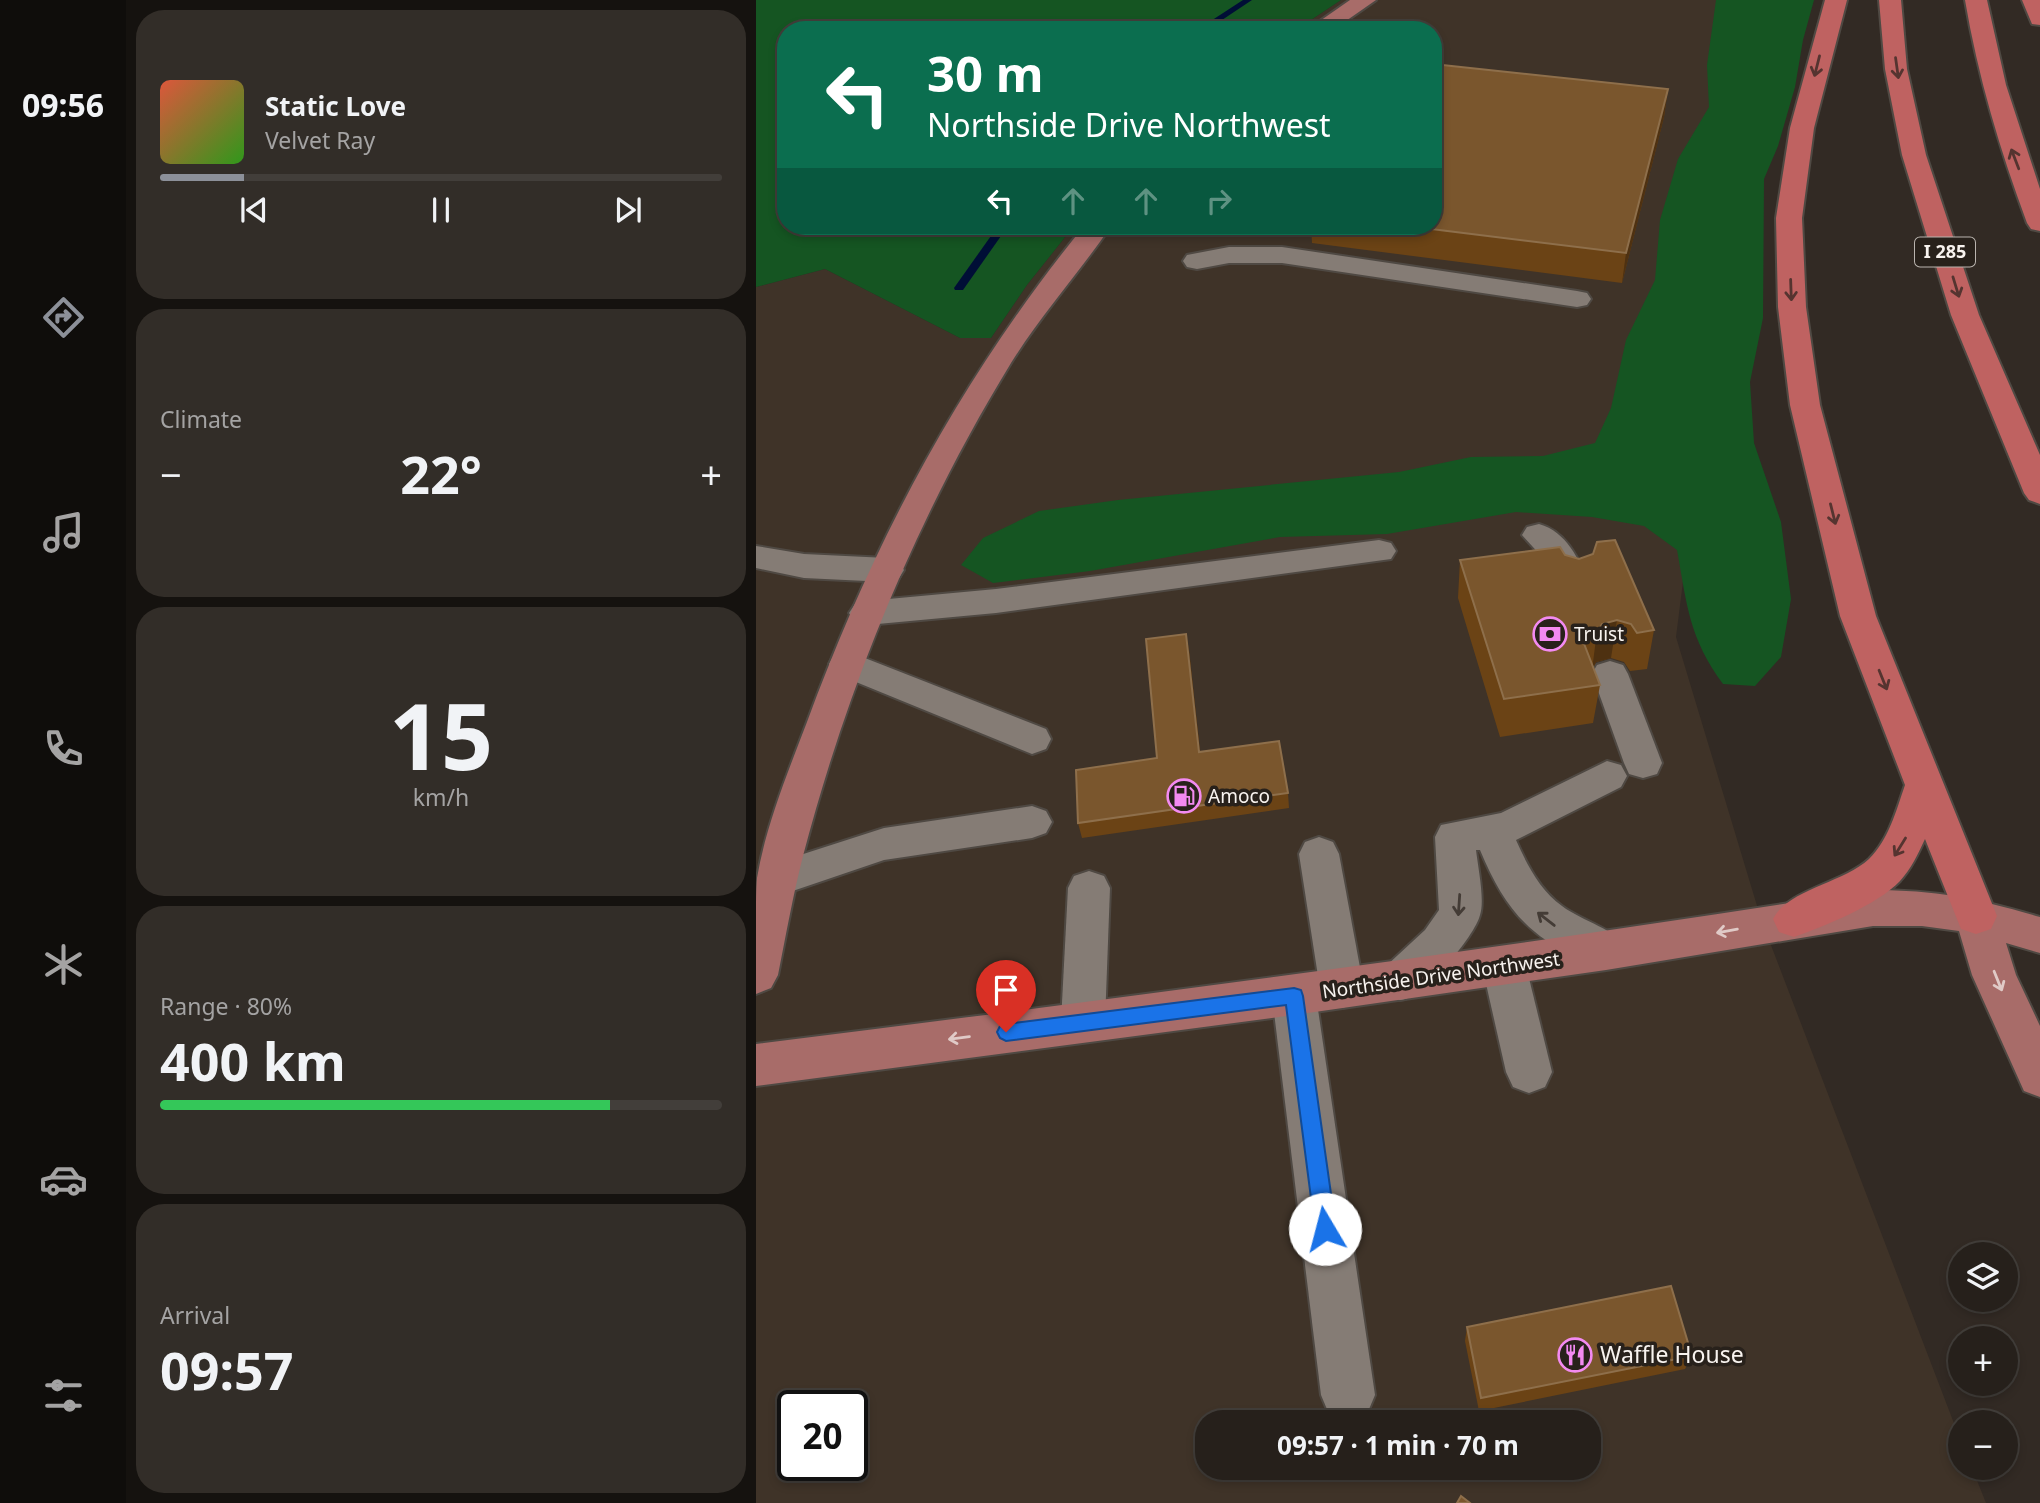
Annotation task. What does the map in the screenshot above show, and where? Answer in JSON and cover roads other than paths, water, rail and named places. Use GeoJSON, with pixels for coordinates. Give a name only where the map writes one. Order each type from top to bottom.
{"type":"FeatureCollection","features":[{"type":"Feature","properties":{"kind":"highway"},"geometry":{"type":"LineString","coordinates":[[1836,0],[1808,102],[1789,218],[1792,307],[1805,405],[1858,616],[1976,916]]}},
{"type":"Feature","properties":{"kind":"highway","name":"I 285"},"geometry":{"type":"LineString","coordinates":[[1890,0],[1896,69],[1914,155],[1965,315],[2040,493]]}},
{"type":"Feature","properties":{"kind":"highway"},"geometry":{"type":"LineString","coordinates":[[1976,0],[1985,57],[2008,140],[2040,223]]}},
{"type":"Feature","properties":{"kind":"highway"},"geometry":{"type":"LineString","coordinates":[[2033,0],[2040,19]]}},
{"type":"Feature","properties":{"kind":"highway"},"geometry":{"type":"LineString","coordinates":[[1794,919],[1875,878],[1899,852],[1912,827],[1925,784]]}},
{"type":"Feature","properties":{"kind":"main road"},"geometry":{"type":"LineString","coordinates":[[1332,21],[1365,0]]}},
{"type":"Feature","properties":{"kind":"main road"},"geometry":{"type":"LineString","coordinates":[[756,975],[786,842],[867,613],[958,429],[1010,342],[1059,270],[1090,235]]}},
{"type":"Feature","properties":{"kind":"main road","name":"Northside Drive Northwest"},"geometry":{"type":"LineString","coordinates":[[756,1065],[1294,996],[1606,951],[1873,908],[1922,908],[1976,916],[2040,935]]}},
{"type":"Feature","properties":{"kind":"main road"},"geometry":{"type":"LineString","coordinates":[[1976,916],[1994,975],[2040,1076]]}},
{"type":"Feature","properties":{"kind":"lane"},"geometry":{"type":"LineString","coordinates":[[1275,235],[1275,243],[1282,256]]}},
{"type":"Feature","properties":{"kind":"lane"},"geometry":{"type":"LineString","coordinates":[[1198,261],[1229,255],[1282,256],[1577,299]]}},
{"type":"Feature","properties":{"kind":"lane"},"geometry":{"type":"LineString","coordinates":[[1539,535],[1557,552],[1573,583]]}},
{"type":"Feature","properties":{"kind":"lane"},"geometry":{"type":"LineString","coordinates":[[867,613],[994,603],[1122,583],[1379,551]]}},
{"type":"Feature","properties":{"kind":"lane"},"geometry":{"type":"LineString","coordinates":[[756,557],[804,566],[887,570]]}},
{"type":"Feature","properties":{"kind":"lane"},"geometry":{"type":"LineString","coordinates":[[847,664],[1032,739]]}},
{"type":"Feature","properties":{"kind":"lane"},"geometry":{"type":"LineString","coordinates":[[1474,835],[1515,824],[1625,770],[1610,674]]}},
{"type":"Feature","properties":{"kind":"lane"},"geometry":{"type":"LineString","coordinates":[[778,879],[884,844],[1032,822]]}},
{"type":"Feature","properties":{"kind":"lane"},"geometry":{"type":"LineString","coordinates":[[1474,835],[1511,875],[1527,903],[1547,922],[1606,951]]}},
{"type":"Feature","properties":{"kind":"lane"},"geometry":{"type":"LineString","coordinates":[[1399,981],[1440,943],[1460,914],[1474,835]]}},
{"type":"Feature","properties":{"kind":"lane"},"geometry":{"type":"LineString","coordinates":[[1319,854],[1342,989]]}},
{"type":"Feature","properties":{"kind":"lane"},"geometry":{"type":"LineString","coordinates":[[1083,1022],[1088,888]]}},
{"type":"Feature","properties":{"kind":"lane"},"geometry":{"type":"LineString","coordinates":[[1504,966],[1529,1072]]}},
{"type":"Feature","properties":{"kind":"lane"},"geometry":{"type":"LineString","coordinates":[[1294,996],[1348,1395]]}},
{"type":"Feature","properties":{"kind":"waterway"},"geometry":{"type":"LineString","coordinates":[[1215,21],[1248,0]]}},
{"type":"Feature","properties":{"kind":"waterway"},"geometry":{"type":"LineString","coordinates":[[959,288],[997,235]]}},
{"type":"Feature","properties":{"kind":"place","name":"Truist"},"geometry":{"type":"Point","coordinates":[1550,634]}},
{"type":"Feature","properties":{"kind":"place","name":"Amoco"},"geometry":{"type":"Point","coordinates":[1184,796]}},
{"type":"Feature","properties":{"kind":"place","name":"Waffle House"},"geometry":{"type":"Point","coordinates":[1575,1355]}}]}
